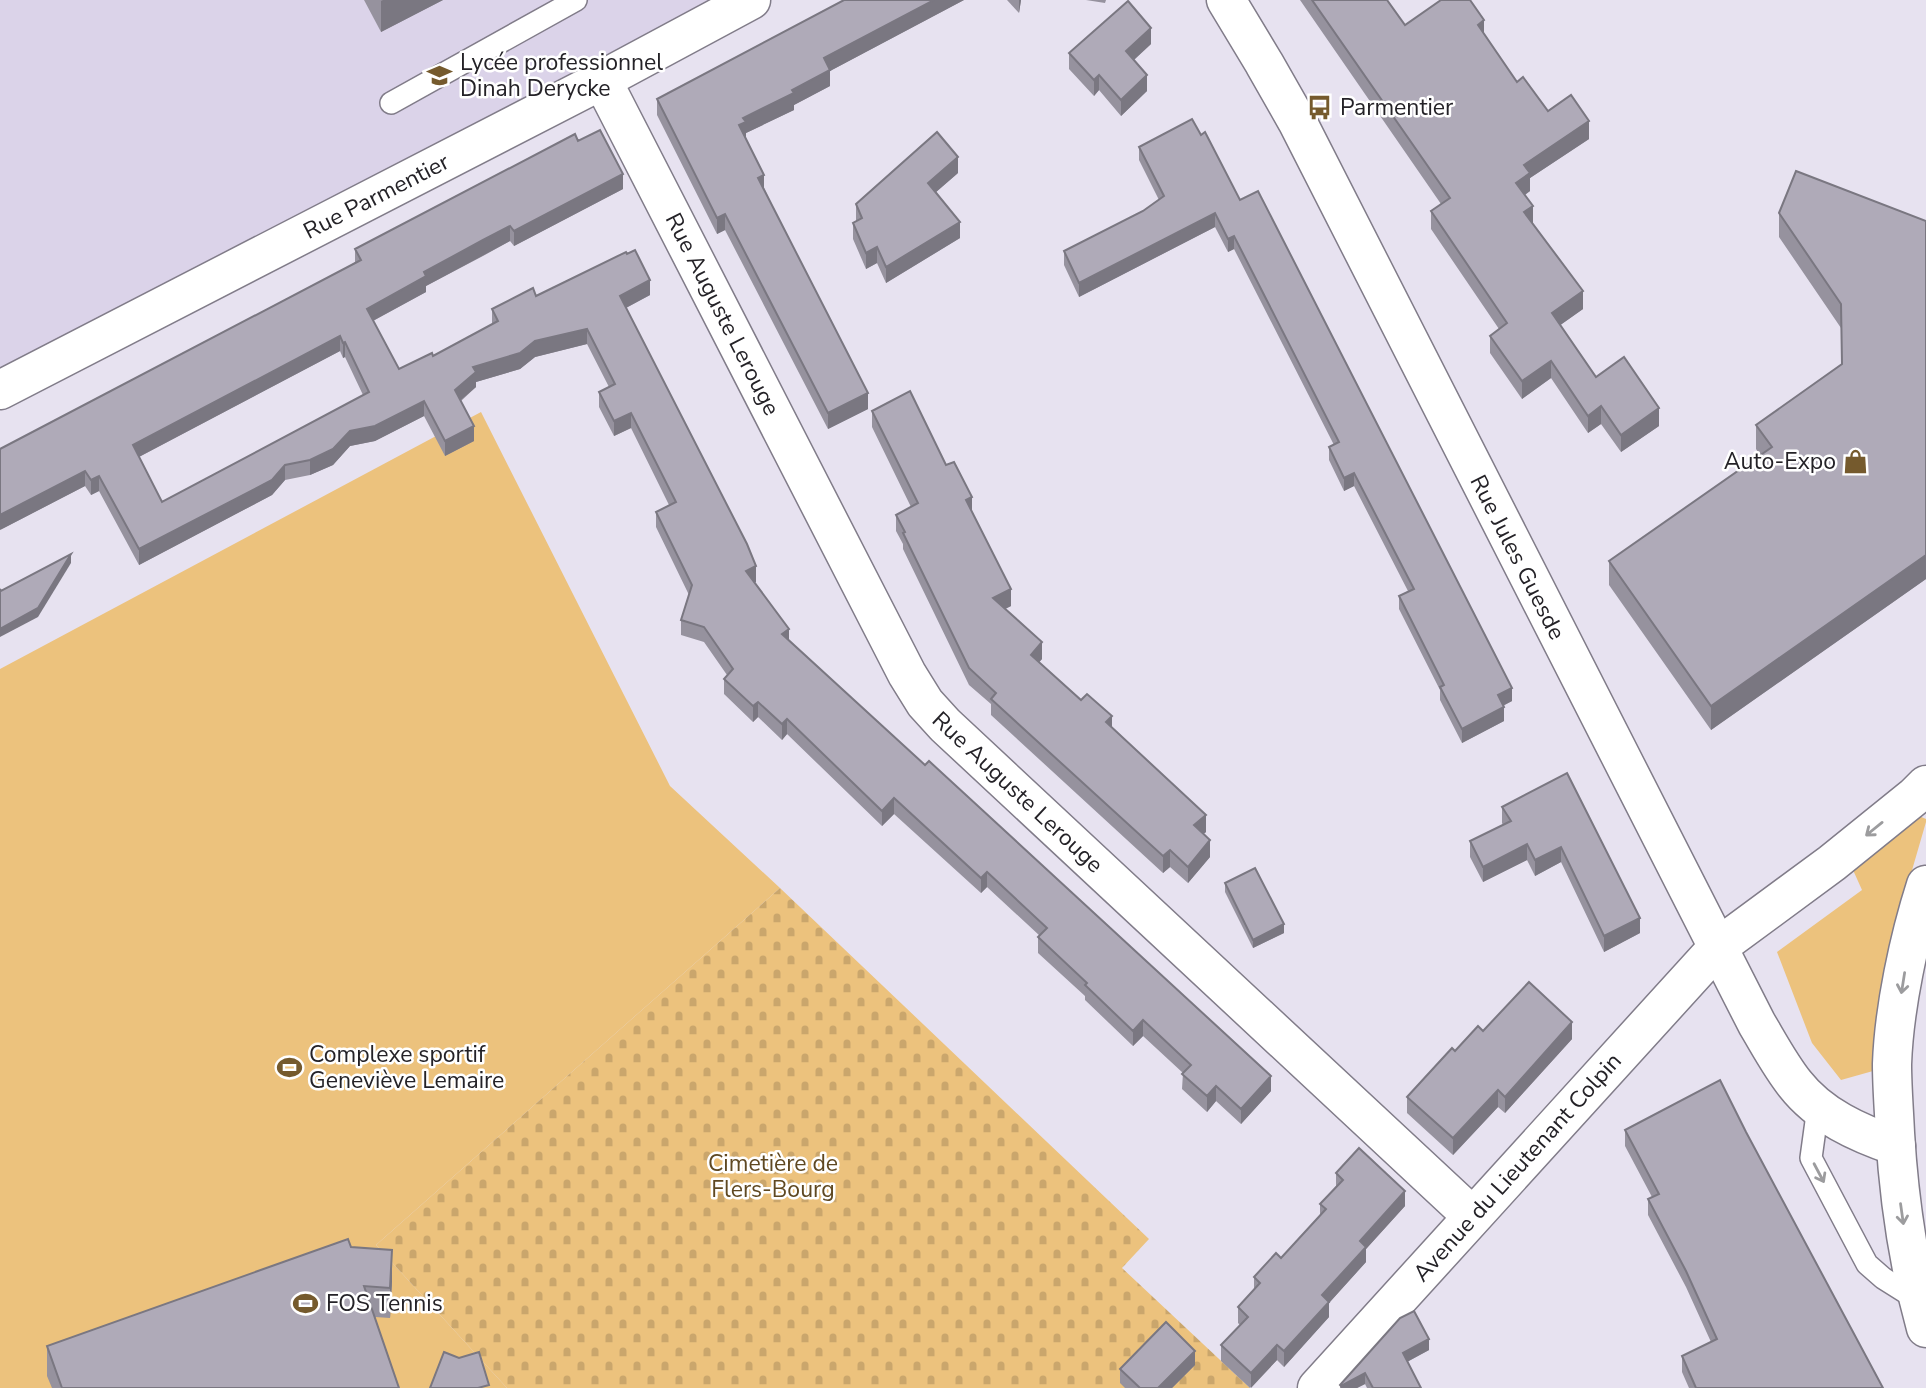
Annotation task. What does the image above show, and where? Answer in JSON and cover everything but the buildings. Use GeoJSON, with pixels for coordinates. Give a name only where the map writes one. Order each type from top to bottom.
{"type":"FeatureCollection","features":[{"type":"Feature","properties":{"kind":"street","name":"Rue Parmentier"},"geometry":{"type":"LineString","coordinates":[[0,390],[602,80],[751,0]]}},
{"type":"Feature","properties":{"kind":"street","name":"Rue Jules Guesde"},"geometry":{"type":"LineString","coordinates":[[1226,0],[1297,121],[1778,1061],[1796,1086],[1818,1107],[1850,1128],[1870,1137],[1911,1146]]}},
{"type":"Feature","properties":{"kind":"street","name":"Rue Auguste Lerouge"},"geometry":{"type":"LineString","coordinates":[[602,80],[907,674],[926,703],[945,725],[1472,1216]]}},
{"type":"Feature","properties":{"kind":"street","name":"Avenue du Lieutenant Colpin"},"geometry":{"type":"LineString","coordinates":[[1317,1388],[1718,947],[1832,863],[1926,785]]}},
{"type":"Feature","properties":{"kind":"street"},"geometry":{"type":"LineString","coordinates":[[1922,1314],[1903,1221],[1911,1146],[1892,1061],[1907,954],[1926,885]]}},
{"type":"Feature","properties":{"kind":"lane"},"geometry":{"type":"LineString","coordinates":[[391,103],[576,0]]}},
{"type":"Feature","properties":{"kind":"lane"},"geometry":{"type":"LineString","coordinates":[[1818,1107],[1811,1158],[1867,1264],[1922,1314]]}},
{"type":"Feature","properties":{"kind":"shaded area"},"geometry":{"type":"Polygon","coordinates":[[[0,0],[745,0],[0,394],[0,0]]]}},
{"type":"Feature","properties":{"kind":"green space","name":"Complexe sportif Geneviève Lemaire"},"geometry":{"type":"Polygon","coordinates":[[[481,412],[670,786],[780,888],[376,1245],[507,1388],[0,1388],[0,669],[481,412]]]}},
{"type":"Feature","properties":{"kind":"green space"},"geometry":{"type":"Polygon","coordinates":[[[1919,816],[1926,819],[1926,822],[1888,953],[1873,1071],[1841,1080],[1812,1043],[1777,952],[1862,890],[1853,870],[1919,816]]]}},
{"type":"Feature","properties":{"kind":"green space","name":"Cimetière de Flers-Bourg"},"geometry":{"type":"Polygon","coordinates":[[[780,888],[1149,1239],[1122,1268],[1250,1388],[507,1388],[376,1245],[780,888]]]}},
{"type":"Feature","properties":{"kind":"place","name":"Lycée professionnel Dinah Derycke"},"geometry":{"type":"Point","coordinates":[440,75]}},
{"type":"Feature","properties":{"kind":"place","name":"Parmentier"},"geometry":{"type":"Point","coordinates":[1320,107]}},
{"type":"Feature","properties":{"kind":"place","name":"Auto-Expo"},"geometry":{"type":"Point","coordinates":[1856,461]}},
{"type":"Feature","properties":{"kind":"place","name":"Complexe sportif Geneviève Lemaire"},"geometry":{"type":"Point","coordinates":[289,1067]}},
{"type":"Feature","properties":{"kind":"place","name":"FOS Tennis"},"geometry":{"type":"Point","coordinates":[306,1303]}}]}
